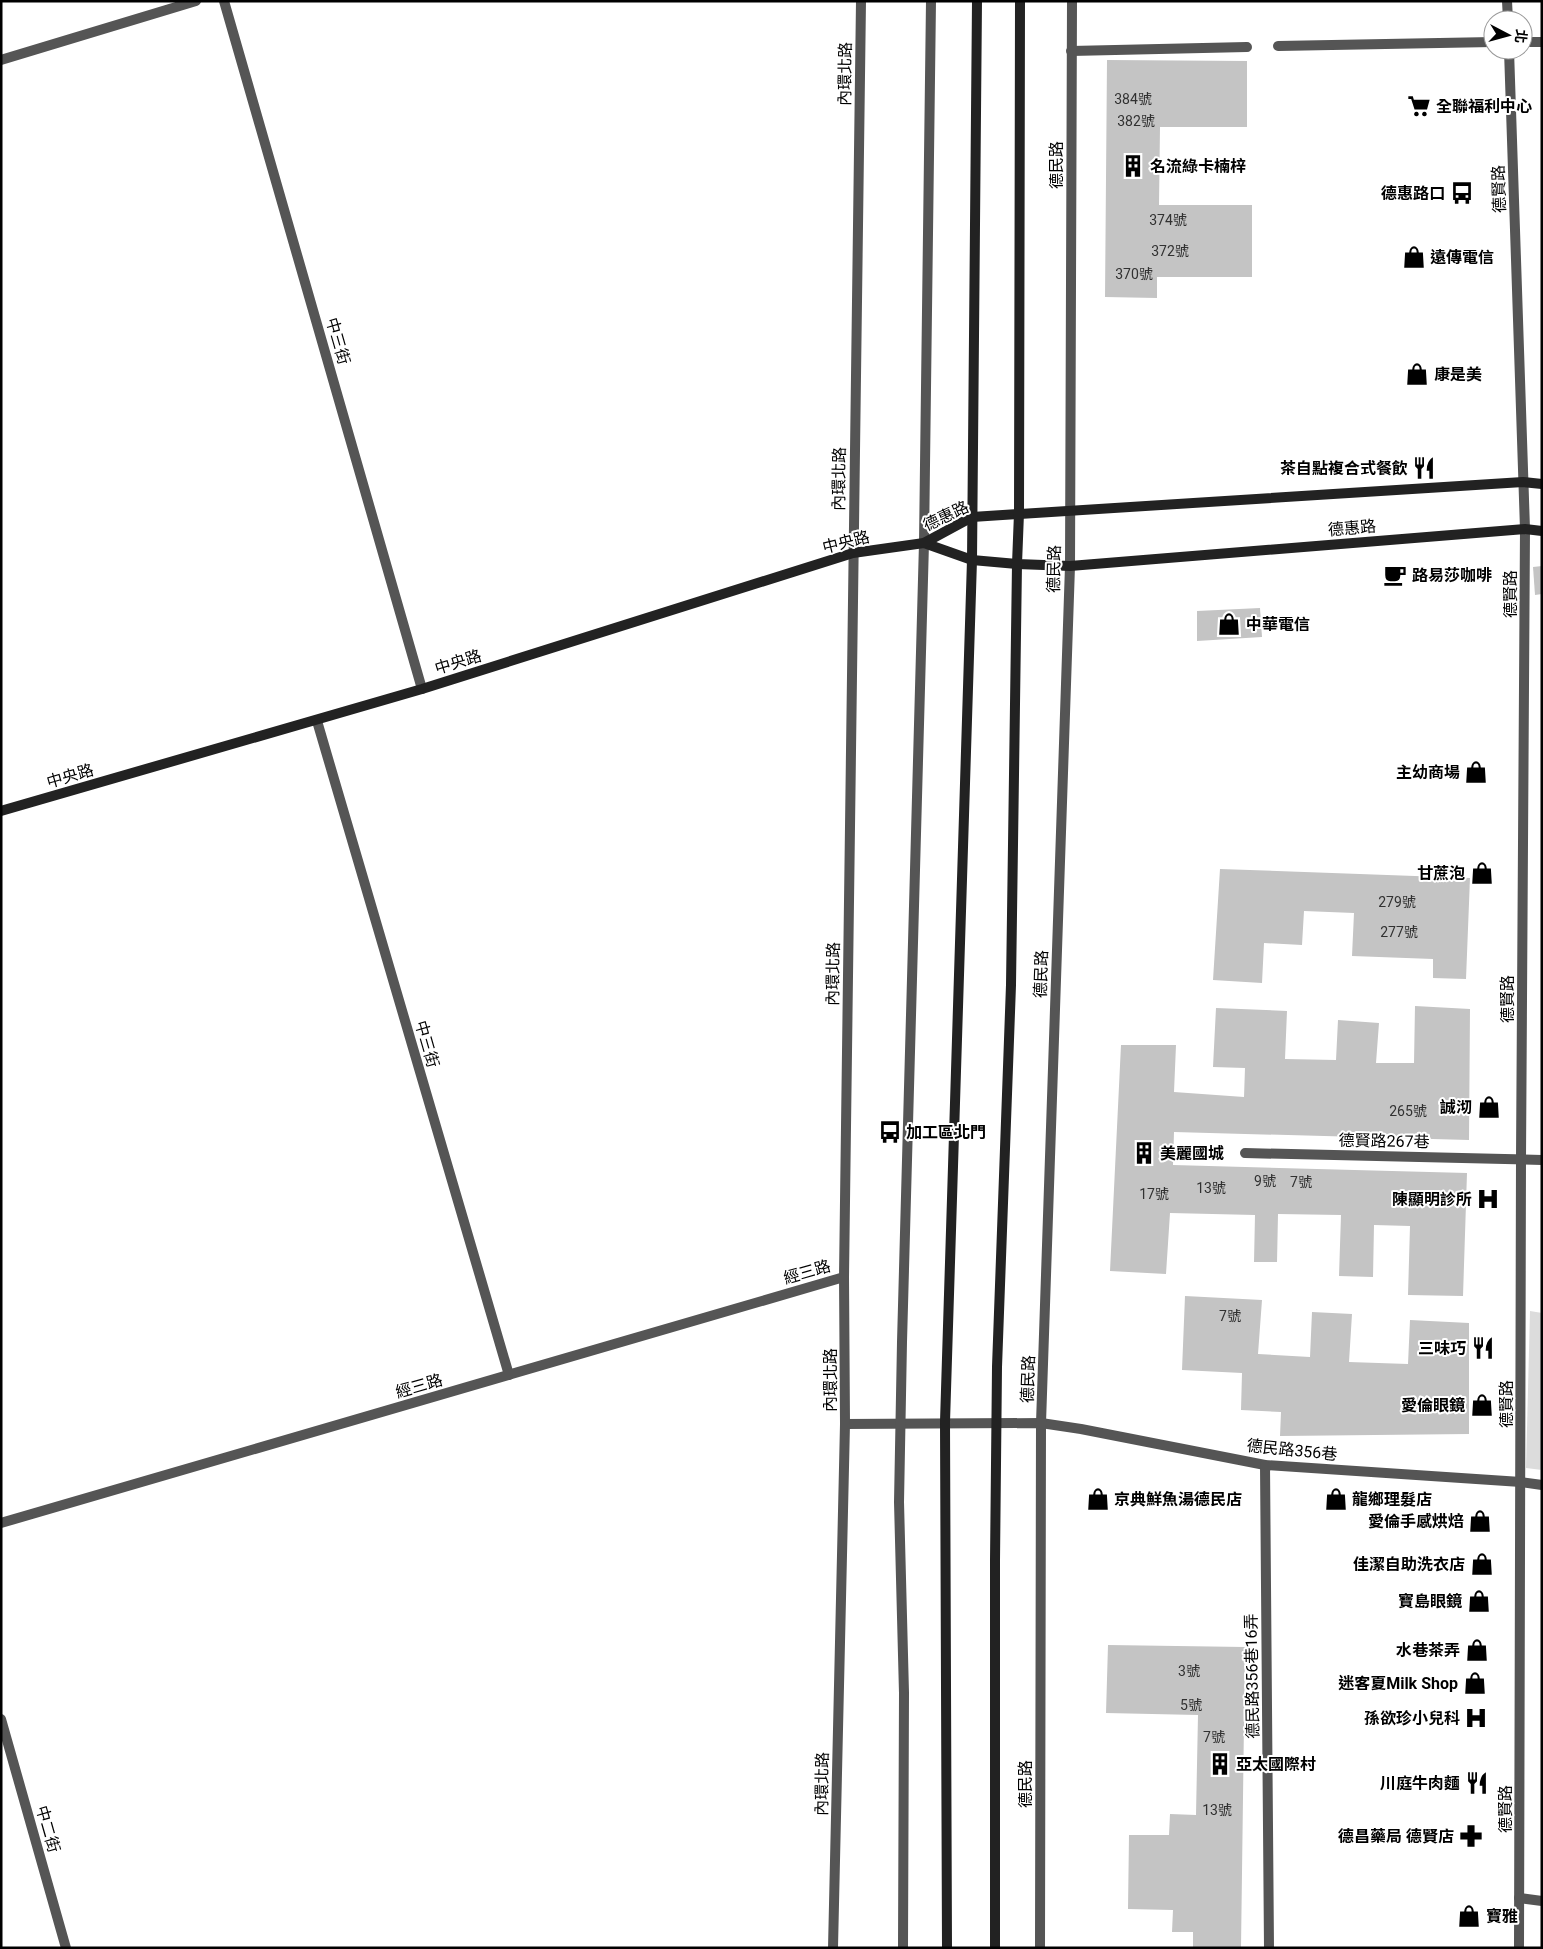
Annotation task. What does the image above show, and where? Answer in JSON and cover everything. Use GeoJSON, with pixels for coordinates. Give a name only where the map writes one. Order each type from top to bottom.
{"type":"FeatureCollection","features":[{"type":"Feature","properties":{"kind":"street"},"geometry":{"type":"LineString","coordinates":[[1,60],[196,1]]}},
{"type":"Feature","properties":{"kind":"street","name":"中三街"},"geometry":{"type":"LineString","coordinates":[[224,1],[422,689]]}},
{"type":"Feature","properties":{"kind":"street","name":"內環北路"},"geometry":{"type":"LineString","coordinates":[[833,1948],[845,1424],[844,1277],[861,1]]}},
{"type":"Feature","properties":{"kind":"street"},"geometry":{"type":"LineString","coordinates":[[903,1948],[904,1694],[900,1502],[901,1423],[924,543],[931,1]]}},
{"type":"Feature","properties":{"kind":"street"},"geometry":{"type":"LineString","coordinates":[[947,1948],[946,1422],[972,560],[977,1]]}},
{"type":"Feature","properties":{"kind":"street","name":"德民路"},"geometry":{"type":"LineString","coordinates":[[995,1948],[996,1423],[1011,985],[1019,513],[1020,1]]}},
{"type":"Feature","properties":{"kind":"street","name":"德民路"},"geometry":{"type":"LineString","coordinates":[[1040,1948],[1042,1423],[1070,566],[1072,1]]}},
{"type":"Feature","properties":{"kind":"street"},"geometry":{"type":"LineString","coordinates":[[1278,46],[1483,42]]}},
{"type":"Feature","properties":{"kind":"street"},"geometry":{"type":"LineString","coordinates":[[1071,51],[1248,47]]}},
{"type":"Feature","properties":{"kind":"street","name":"德賢路"},"geometry":{"type":"LineString","coordinates":[[1509,60],[1526,529],[1521,1158],[1519,1948]]}},
{"type":"Feature","properties":{"kind":"street","name":"德惠路"},"geometry":{"type":"LineString","coordinates":[[924,543],[972,517],[1524,482],[1542,484]]}},
{"type":"Feature","properties":{"kind":"street","name":"德惠路"},"geometry":{"type":"LineString","coordinates":[[924,543],[972,560],[1070,566],[1526,529],[1542,530]]}},
{"type":"Feature","properties":{"kind":"street","name":"中央路"},"geometry":{"type":"LineString","coordinates":[[1,811],[317,721],[853,553],[924,543]]}},
{"type":"Feature","properties":{"kind":"street","name":"中三街"},"geometry":{"type":"LineString","coordinates":[[317,721],[509,1375]]}},
{"type":"Feature","properties":{"kind":"street","name":"德賢路267巷"},"geometry":{"type":"LineString","coordinates":[[1245,1153],[1521,1158],[1542,1160]]}},
{"type":"Feature","properties":{"kind":"street","name":"經三路"},"geometry":{"type":"LineString","coordinates":[[1,1523],[844,1277]]}},
{"type":"Feature","properties":{"kind":"street","name":"德民路356巷"},"geometry":{"type":"LineString","coordinates":[[845,1424],[1042,1423],[1265,1465],[1542,1485]]}},
{"type":"Feature","properties":{"kind":"street","name":"德民路356巷16弄"},"geometry":{"type":"LineString","coordinates":[[1265,1465],[1269,1948]]}},
{"type":"Feature","properties":{"kind":"street","name":"中二街"},"geometry":{"type":"LineString","coordinates":[[1,1718],[66,1948]]}},
{"type":"Feature","properties":{"kind":"street"},"geometry":{"type":"LineString","coordinates":[[1519,1898],[1542,1901]]}},
{"type":"Feature","properties":{"kind":"shaded area"},"geometry":{"type":"Polygon","coordinates":[[[1530,1311],[1542,1313],[1542,1470],[1526,1468],[1530,1311]]]}},
{"type":"Feature","properties":{"kind":"building","name":"名流綠卡楠梓"},"geometry":{"type":"Polygon","coordinates":[[[1107,60],[1247,61],[1247,127],[1160,127],[1159,205],[1252,205],[1252,277],[1157,277],[1157,298],[1105,297],[1107,60]]]}},
{"type":"Feature","properties":{"kind":"building"},"geometry":{"type":"Polygon","coordinates":[[[1542,566],[1542,594],[1535,595],[1533,567],[1542,566]]]}},
{"type":"Feature","properties":{"kind":"building","name":"中華電信"},"geometry":{"type":"Polygon","coordinates":[[[1260,608],[1262,637],[1197,641],[1197,611],[1260,608]]]}},
{"type":"Feature","properties":{"kind":"building"},"geometry":{"type":"Polygon","coordinates":[[[1220,869],[1470,878],[1466,979],[1433,978],[1433,959],[1352,956],[1354,913],[1304,911],[1302,945],[1264,943],[1262,983],[1213,980],[1220,869]]]}},
{"type":"Feature","properties":{"kind":"building","name":"美麗國城"},"geometry":{"type":"Polygon","coordinates":[[[1415,1006],[1470,1009],[1469,1140],[1174,1132],[1173,1165],[1467,1173],[1463,1296],[1408,1295],[1410,1226],[1374,1225],[1373,1277],[1339,1276],[1341,1215],[1278,1214],[1277,1262],[1254,1262],[1255,1215],[1170,1213],[1166,1274],[1110,1271],[1121,1045],[1176,1045],[1174,1092],[1244,1097],[1245,1068],[1213,1067],[1216,1008],[1287,1011],[1285,1059],[1336,1060],[1338,1020],[1379,1023],[1376,1063],[1414,1063],[1415,1006]]]}},
{"type":"Feature","properties":{"kind":"building"},"geometry":{"type":"Polygon","coordinates":[[[1185,1296],[1262,1300],[1258,1354],[1310,1357],[1312,1312],[1352,1314],[1349,1362],[1408,1364],[1410,1320],[1469,1323],[1469,1434],[1280,1436],[1281,1412],[1241,1410],[1242,1373],[1182,1370],[1185,1296]]]}},
{"type":"Feature","properties":{"kind":"building","name":"亞太國際村"},"geometry":{"type":"Polygon","coordinates":[[[1108,1645],[1245,1647],[1241,1948],[1193,1948],[1193,1932],[1172,1932],[1173,1910],[1128,1909],[1129,1835],[1169,1835],[1170,1814],[1196,1815],[1198,1715],[1106,1713],[1108,1645]]]}},
{"type":"Feature","properties":{"kind":"place","name":"全聯福利中心"},"geometry":{"type":"Point","coordinates":[1419,106]}},
{"type":"Feature","properties":{"kind":"place","name":"名流綠卡楠梓"},"geometry":{"type":"Point","coordinates":[1133,166]}},
{"type":"Feature","properties":{"kind":"place","name":"德惠路口"},"geometry":{"type":"Point","coordinates":[1462,193]}},
{"type":"Feature","properties":{"kind":"place","name":"遠傳電信"},"geometry":{"type":"Point","coordinates":[1414,257]}},
{"type":"Feature","properties":{"kind":"place","name":"康是美"},"geometry":{"type":"Point","coordinates":[1417,374]}},
{"type":"Feature","properties":{"kind":"place","name":"茶自點複合式餐飲"},"geometry":{"type":"Point","coordinates":[1424,468]}},
{"type":"Feature","properties":{"kind":"place","name":"路易莎咖啡"},"geometry":{"type":"Point","coordinates":[1395,575]}},
{"type":"Feature","properties":{"kind":"place","name":"中華電信"},"geometry":{"type":"Point","coordinates":[1229,624]}},
{"type":"Feature","properties":{"kind":"place","name":"主幼商場"},"geometry":{"type":"Point","coordinates":[1476,772]}},
{"type":"Feature","properties":{"kind":"place","name":"甘蔗泡"},"geometry":{"type":"Point","coordinates":[1482,873]}},
{"type":"Feature","properties":{"kind":"place","name":"誠沏"},"geometry":{"type":"Point","coordinates":[1489,1107]}},
{"type":"Feature","properties":{"kind":"place","name":"加工區北門"},"geometry":{"type":"Point","coordinates":[890,1132]}},
{"type":"Feature","properties":{"kind":"place","name":"美麗國城"},"geometry":{"type":"Point","coordinates":[1144,1153]}},
{"type":"Feature","properties":{"kind":"place","name":"陳顯明診所"},"geometry":{"type":"Point","coordinates":[1488,1199]}},
{"type":"Feature","properties":{"kind":"place","name":"三味巧"},"geometry":{"type":"Point","coordinates":[1483,1348]}},
{"type":"Feature","properties":{"kind":"place","name":"愛倫眼鏡"},"geometry":{"type":"Point","coordinates":[1482,1405]}},
{"type":"Feature","properties":{"kind":"place","name":"京典鮮魚湯德民店"},"geometry":{"type":"Point","coordinates":[1098,1499]}},
{"type":"Feature","properties":{"kind":"place","name":"龍鄉理髮店"},"geometry":{"type":"Point","coordinates":[1336,1499]}},
{"type":"Feature","properties":{"kind":"place","name":"愛倫手感烘焙"},"geometry":{"type":"Point","coordinates":[1480,1521]}},
{"type":"Feature","properties":{"kind":"place","name":"佳潔自助洗衣店"},"geometry":{"type":"Point","coordinates":[1482,1564]}},
{"type":"Feature","properties":{"kind":"place","name":"寶島眼鏡"},"geometry":{"type":"Point","coordinates":[1479,1601]}},
{"type":"Feature","properties":{"kind":"place","name":"水巷茶弄"},"geometry":{"type":"Point","coordinates":[1477,1650]}},
{"type":"Feature","properties":{"kind":"place","name":"迷客夏Milk Shop"},"geometry":{"type":"Point","coordinates":[1475,1683]}},
{"type":"Feature","properties":{"kind":"place","name":"孫欲珍小兒科"},"geometry":{"type":"Point","coordinates":[1476,1718]}},
{"type":"Feature","properties":{"kind":"place","name":"亞太國際村"},"geometry":{"type":"Point","coordinates":[1220,1764]}},
{"type":"Feature","properties":{"kind":"place","name":"川庭牛肉麵"},"geometry":{"type":"Point","coordinates":[1477,1783]}},
{"type":"Feature","properties":{"kind":"place","name":"德昌藥局 德賢店"},"geometry":{"type":"Point","coordinates":[1471,1836]}},
{"type":"Feature","properties":{"kind":"place","name":"寶雅"},"geometry":{"type":"Point","coordinates":[1469,1916]}}]}
